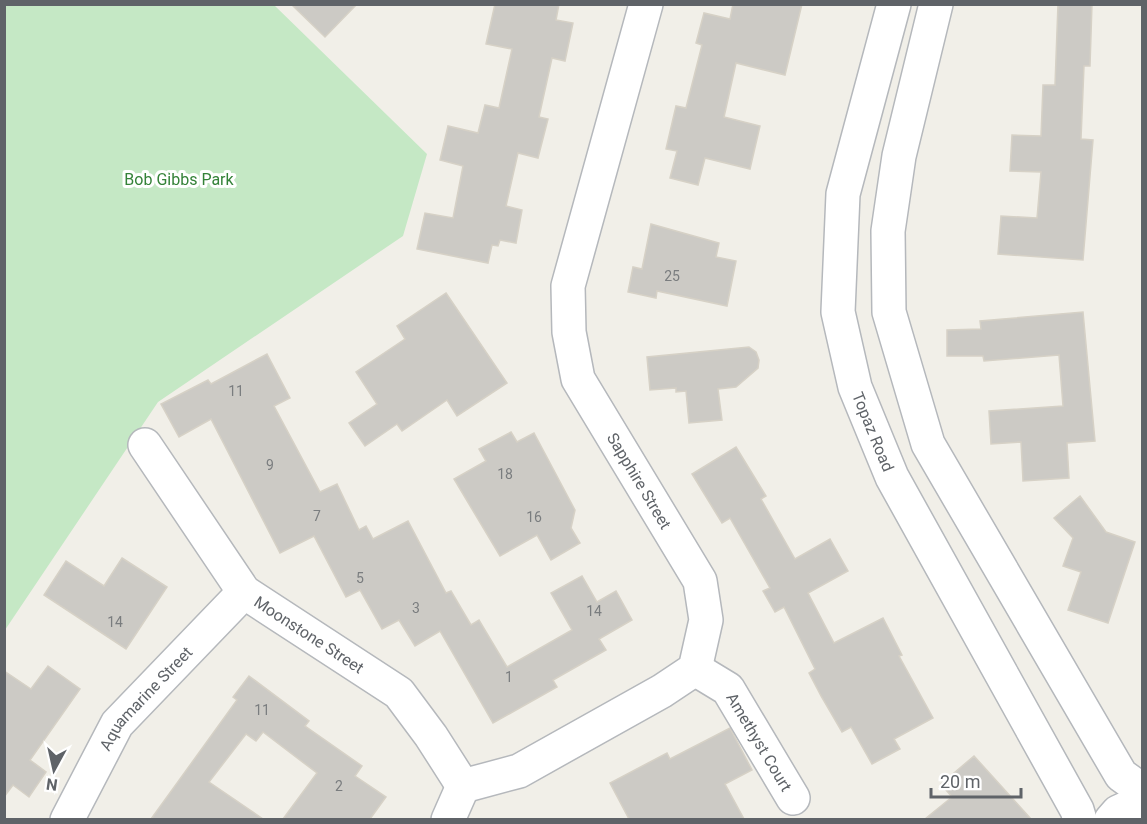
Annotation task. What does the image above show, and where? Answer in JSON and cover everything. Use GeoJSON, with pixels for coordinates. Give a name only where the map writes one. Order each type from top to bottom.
{"type":"FeatureCollection","features":[{"type":"Feature","properties":{"kind":"street","name":"Sapphire Street"},"geometry":{"type":"LineString","coordinates":[[646,4],[568,286],[569,332],[578,379],[700,581],[706,620],[695,669]]}},
{"type":"Feature","properties":{"kind":"street","name":"Topaz Road"},"geometry":{"type":"LineString","coordinates":[[894,4],[843,194],[838,312],[855,387],[892,477],[1080,819]]}},
{"type":"Feature","properties":{"kind":"street"},"geometry":{"type":"LineString","coordinates":[[936,4],[899,156],[888,231],[889,312],[928,444],[1121,775],[1143,790]]}},
{"type":"Feature","properties":{"kind":"street","name":"Moonstone Street"},"geometry":{"type":"LineString","coordinates":[[145,445],[244,592],[399,693],[431,736],[463,786]]}},
{"type":"Feature","properties":{"kind":"street","name":"Aquamarine Street"},"geometry":{"type":"LineString","coordinates":[[67,819],[117,724],[244,592]]}},
{"type":"Feature","properties":{"kind":"street"},"geometry":{"type":"LineString","coordinates":[[448,819],[463,786],[519,771],[662,691],[695,669]]}},
{"type":"Feature","properties":{"kind":"street","name":"Amethyst Court"},"geometry":{"type":"LineString","coordinates":[[695,669],[728,689],[793,798]]}},
{"type":"Feature","properties":{"kind":"street"},"geometry":{"type":"LineString","coordinates":[[1111,819],[1119,812],[1143,801]]}},
{"type":"Feature","properties":{"kind":"green space","name":"Bob Gibbs Park"},"geometry":{"type":"Polygon","coordinates":[[[5,5],[274,5],[427,154],[403,236],[158,402],[5,630],[5,5]]]}},
{"type":"Feature","properties":{"kind":"building"},"geometry":{"type":"Polygon","coordinates":[[[291,4],[357,4],[325,37],[291,4]]]}},
{"type":"Feature","properties":{"kind":"building"},"geometry":{"type":"Polygon","coordinates":[[[495,4],[559,4],[556,20],[573,23],[565,61],[552,58],[539,117],[548,119],[538,158],[518,153],[506,206],[522,210],[516,243],[500,240],[498,246],[492,245],[488,263],[417,249],[425,213],[453,218],[463,166],[440,160],[448,126],[478,133],[485,105],[499,108],[512,49],[486,44],[495,4]]]}},
{"type":"Feature","properties":{"kind":"building"},"geometry":{"type":"Polygon","coordinates":[[[733,4],[802,4],[785,75],[736,63],[724,117],[760,126],[750,169],[705,158],[698,185],[670,178],[677,151],[666,149],[676,106],[686,108],[702,45],[696,43],[704,13],[730,19],[733,4]]]}},
{"type":"Feature","properties":{"kind":"building"},"geometry":{"type":"Polygon","coordinates":[[[1058,4],[1092,4],[1090,66],[1084,66],[1081,139],[1093,140],[1083,260],[998,254],[1001,216],[1037,218],[1041,172],[1010,171],[1012,135],[1041,136],[1043,85],[1055,85],[1058,4]]]}},
{"type":"Feature","properties":{"kind":"building"},"geometry":{"type":"Polygon","coordinates":[[[651,224],[719,243],[716,257],[736,261],[727,306],[657,291],[656,298],[628,292],[633,267],[642,269],[651,224]]]}},
{"type":"Feature","properties":{"kind":"building"},"geometry":{"type":"Polygon","coordinates":[[[446,293],[507,383],[457,416],[447,400],[402,431],[397,424],[365,446],[349,423],[377,404],[356,372],[405,339],[397,326],[446,293]]]}},
{"type":"Feature","properties":{"kind":"building"},"geometry":{"type":"Polygon","coordinates":[[[1083,312],[1095,441],[1067,443],[1069,478],[1023,481],[1021,442],[991,444],[989,411],[1063,406],[1059,355],[984,361],[983,356],[947,356],[947,330],[981,329],[980,321],[1083,312]]]}},
{"type":"Feature","properties":{"kind":"building"},"geometry":{"type":"Polygon","coordinates":[[[749,347],[756,352],[759,360],[758,368],[736,387],[718,389],[722,420],[689,423],[686,391],[676,392],[676,388],[650,390],[647,357],[749,347]]]}},
{"type":"Feature","properties":{"kind":"building"},"geometry":{"type":"Polygon","coordinates":[[[267,354],[290,398],[274,406],[320,492],[337,484],[359,530],[366,526],[373,539],[408,521],[446,593],[451,591],[471,625],[479,620],[507,667],[572,630],[551,593],[582,576],[597,602],[616,591],[632,620],[599,639],[606,650],[553,680],[557,687],[493,723],[440,631],[415,646],[399,620],[382,629],[360,590],[346,597],[314,536],[280,553],[211,419],[179,437],[161,404],[208,380],[211,384],[267,354]]]}},
{"type":"Feature","properties":{"kind":"building"},"geometry":{"type":"Polygon","coordinates":[[[511,432],[517,442],[534,433],[575,510],[571,528],[580,543],[551,560],[537,535],[500,556],[454,479],[486,461],[479,449],[511,432]]]}},
{"type":"Feature","properties":{"kind":"building"},"geometry":{"type":"Polygon","coordinates":[[[736,447],[766,496],[761,499],[795,559],[830,539],[848,571],[808,593],[834,643],[883,618],[902,655],[899,656],[933,718],[894,739],[900,749],[872,764],[851,727],[842,732],[821,696],[809,673],[815,669],[784,607],[775,612],[763,591],[770,588],[730,518],[722,523],[692,474],[736,447]]]}},
{"type":"Feature","properties":{"kind":"building"},"geometry":{"type":"Polygon","coordinates":[[[1080,496],[1106,532],[1135,542],[1108,623],[1068,610],[1081,572],[1063,566],[1073,538],[1054,518],[1080,496]]]}},
{"type":"Feature","properties":{"kind":"building"},"geometry":{"type":"Polygon","coordinates":[[[122,558],[167,587],[126,649],[44,595],[66,561],[104,586],[122,558]]]}},
{"type":"Feature","properties":{"kind":"building"},"geometry":{"type":"Polygon","coordinates":[[[48,666],[80,689],[30,760],[46,772],[29,797],[13,785],[4,797],[4,671],[31,689],[48,666]]]}},
{"type":"Feature","properties":{"kind":"building"},"geometry":{"type":"Polygon","coordinates":[[[249,676],[309,721],[305,726],[362,766],[355,776],[386,797],[370,819],[283,819],[317,773],[263,732],[256,741],[246,734],[209,782],[263,819],[151,819],[237,700],[233,697],[249,676]]]}},
{"type":"Feature","properties":{"kind":"building"},"geometry":{"type":"Polygon","coordinates":[[[730,728],[752,770],[725,784],[744,819],[629,819],[610,783],[667,753],[670,759],[730,728]]]}},
{"type":"Feature","properties":{"kind":"building"},"geometry":{"type":"Polygon","coordinates":[[[974,756],[1031,819],[925,819],[952,797],[941,784],[974,756]]]}}]}
